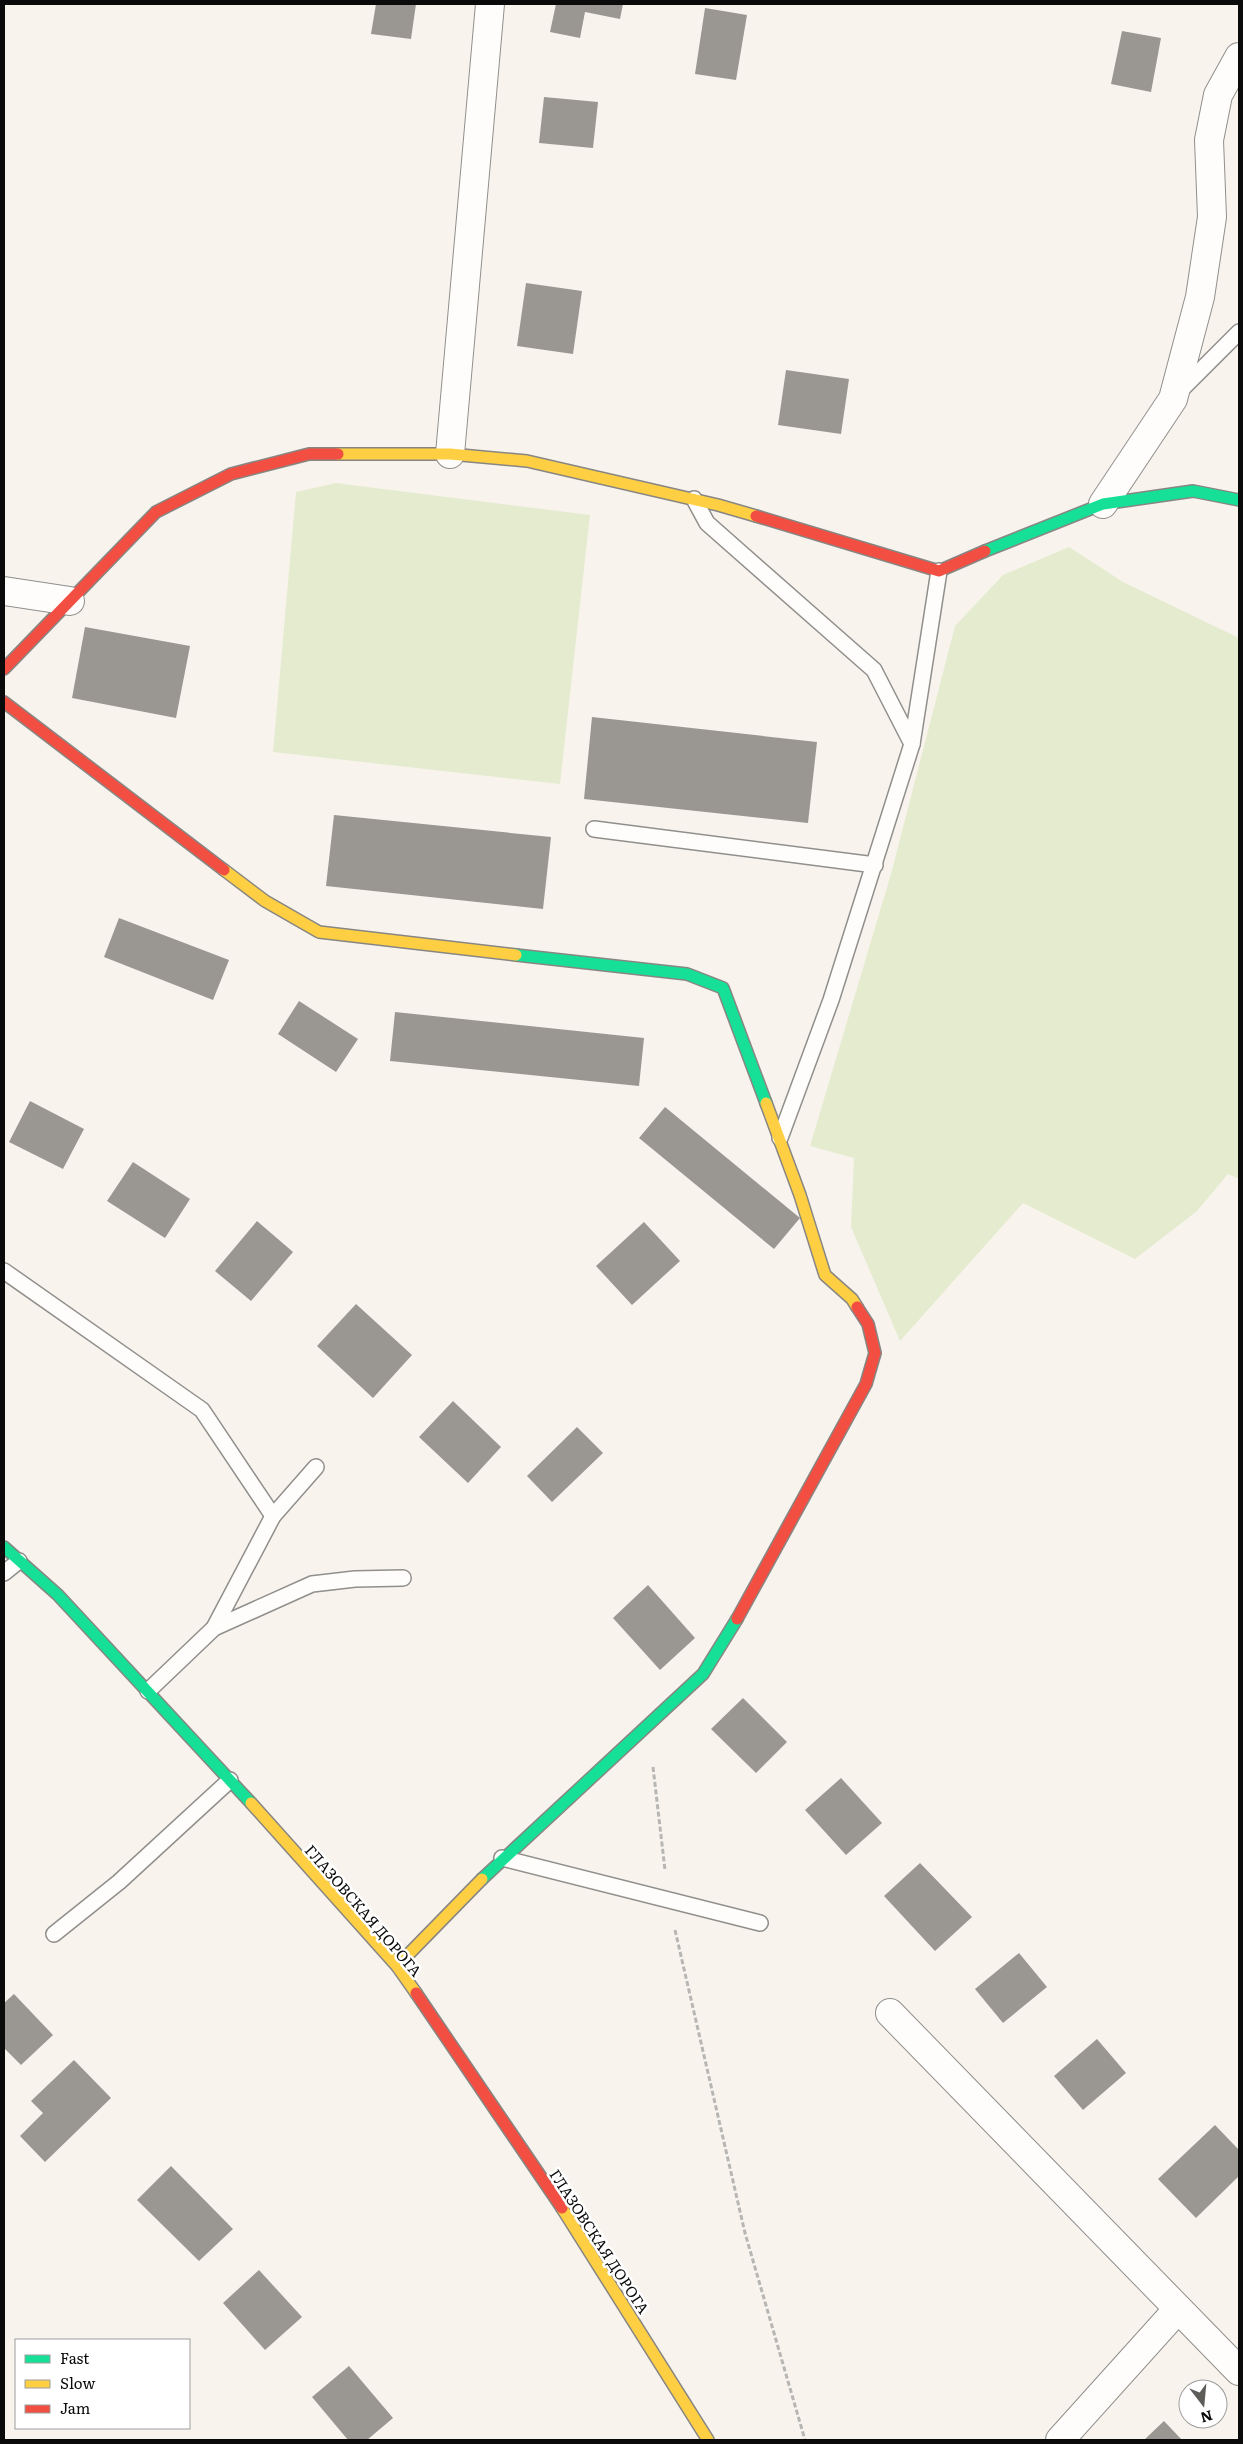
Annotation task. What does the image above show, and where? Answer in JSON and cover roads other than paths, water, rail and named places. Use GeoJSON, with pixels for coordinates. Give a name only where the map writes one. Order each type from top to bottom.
{"type":"FeatureCollection","features":[{"type":"Feature","properties":{"kind":"street"},"geometry":{"type":"LineString","coordinates":[[450,454],[490,4]]}},
{"type":"Feature","properties":{"kind":"street"},"geometry":{"type":"LineString","coordinates":[[1103,504],[1172,399],[1200,297],[1212,217],[1209,140],[1218,95],[1239,57]]}},
{"type":"Feature","properties":{"kind":"street"},"geometry":{"type":"LineString","coordinates":[[4,669],[156,512],[231,474],[308,454],[450,454],[527,461],[694,499],[939,571],[1038,528],[1103,504],[1193,491],[1239,500]]}},
{"type":"Feature","properties":{"kind":"street"},"geometry":{"type":"LineString","coordinates":[[4,591],[70,601]]}},
{"type":"Feature","properties":{"kind":"street"},"geometry":{"type":"LineString","coordinates":[[4,702],[265,901],[320,932],[687,974],[722,988],[800,1195],[825,1274],[852,1299],[868,1324],[875,1353],[866,1384],[733,1627],[703,1674],[502,1858],[397,1966]]}},
{"type":"Feature","properties":{"kind":"street","name":"ГЛАЗОВСКАЯ ДОРОГА"},"geometry":{"type":"LineString","coordinates":[[4,1547],[58,1596],[148,1691],[397,1966],[556,2198],[708,2440]]}},
{"type":"Feature","properties":{"kind":"street"},"geometry":{"type":"LineString","coordinates":[[890,2013],[1239,2371]]}},
{"type":"Feature","properties":{"kind":"street"},"geometry":{"type":"LineString","coordinates":[[1060,2440],[1178,2309]]}},
{"type":"Feature","properties":{"kind":"lane"},"geometry":{"type":"LineString","coordinates":[[1172,399],[1239,332]]}},
{"type":"Feature","properties":{"kind":"lane"},"geometry":{"type":"LineString","coordinates":[[694,499],[707,523],[874,670],[912,744]]}},
{"type":"Feature","properties":{"kind":"lane"},"geometry":{"type":"LineString","coordinates":[[779,1139],[831,1000],[876,865],[912,744],[939,571]]}},
{"type":"Feature","properties":{"kind":"lane"},"geometry":{"type":"LineString","coordinates":[[594,829],[876,865]]}},
{"type":"Feature","properties":{"kind":"lane"},"geometry":{"type":"LineString","coordinates":[[4,1271],[202,1410],[273,1516]]}},
{"type":"Feature","properties":{"kind":"lane"},"geometry":{"type":"LineString","coordinates":[[148,1691],[214,1628],[273,1516],[316,1468]]}},
{"type":"Feature","properties":{"kind":"lane"},"geometry":{"type":"LineString","coordinates":[[4,1573],[20,1561]]}},
{"type":"Feature","properties":{"kind":"lane"},"geometry":{"type":"LineString","coordinates":[[214,1628],[312,1584],[355,1579],[403,1578]]}},
{"type":"Feature","properties":{"kind":"lane"},"geometry":{"type":"LineString","coordinates":[[54,1934],[119,1882],[230,1780]]}},
{"type":"Feature","properties":{"kind":"lane"},"geometry":{"type":"LineString","coordinates":[[502,1858],[760,1923]]}}]}
